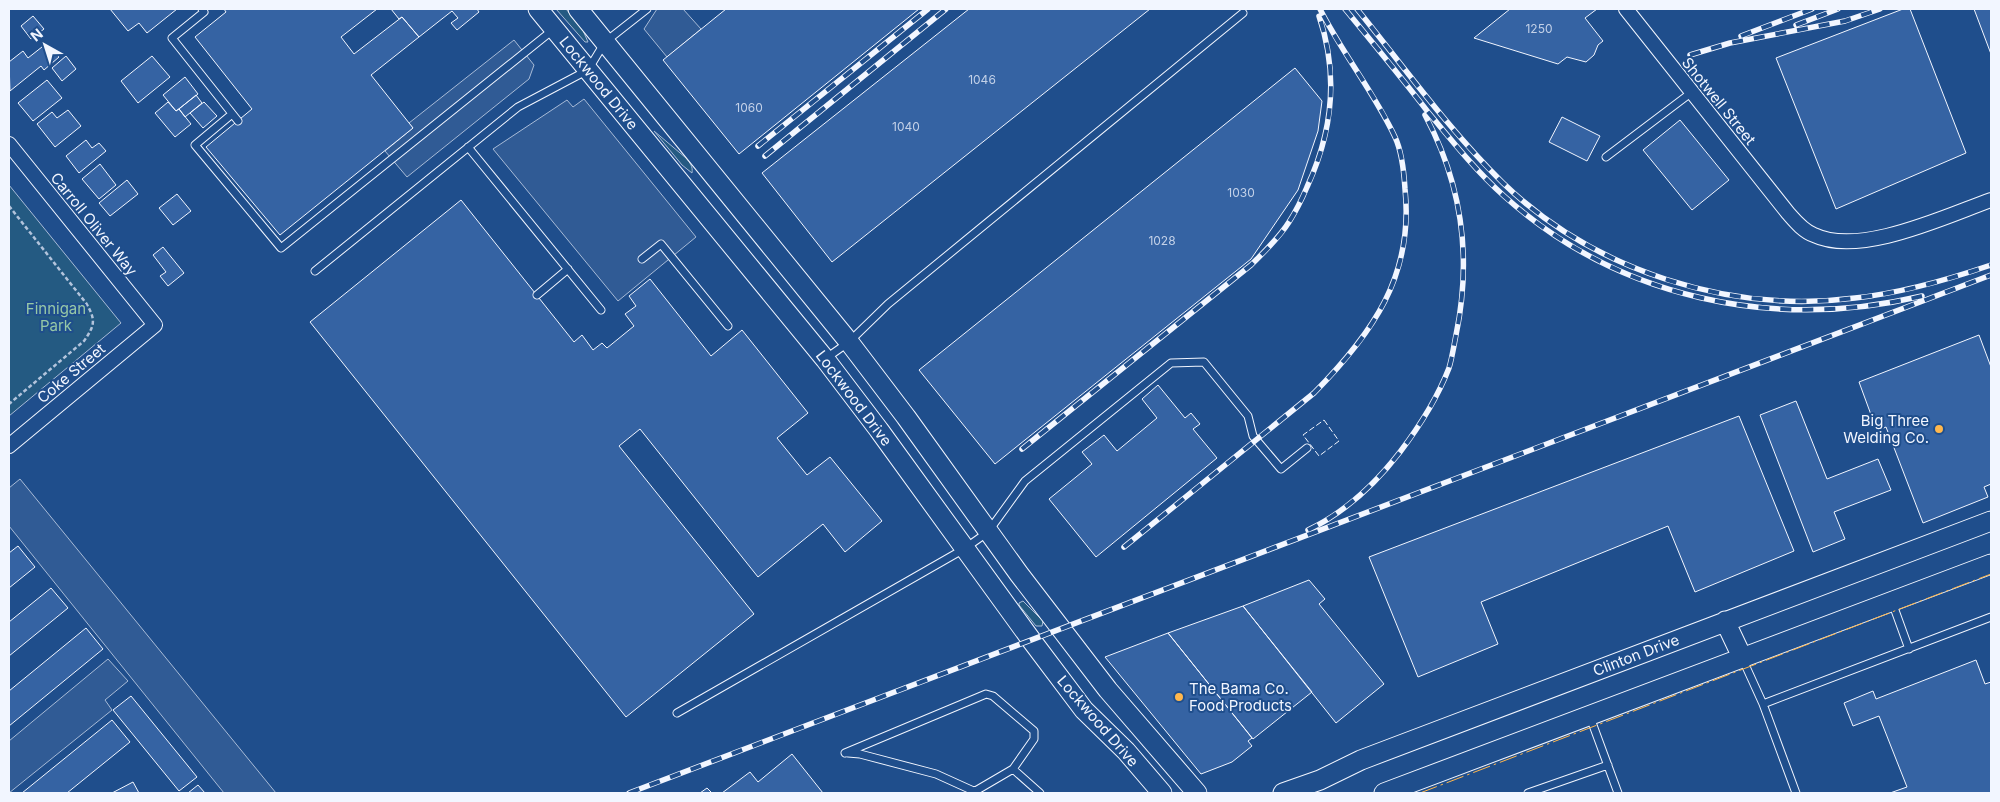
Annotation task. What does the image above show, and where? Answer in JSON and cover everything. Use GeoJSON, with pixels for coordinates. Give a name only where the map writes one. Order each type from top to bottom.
{"type":"FeatureCollection","features":[{"type":"Feature","properties":{"kind":"main road","name":"Lockwood Drive"},"geometry":{"type":"LineString","coordinates":[[538,9],[825,359],[1084,710],[1126,751],[1162,793]]}},
{"type":"Feature","properties":{"kind":"main road","name":"Lockwood Drive"},"geometry":{"type":"LineString","coordinates":[[578,9],[849,342],[906,417],[988,532],[1108,690],[1197,793]]}},
{"type":"Feature","properties":{"kind":"main road","name":"Clinton Drive"},"geometry":{"type":"LineString","coordinates":[[1283,793],[1320,780],[1361,760],[1991,521]]}},
{"type":"Feature","properties":{"kind":"main road"},"geometry":{"type":"LineString","coordinates":[[1388,792],[1486,753],[1590,716],[1991,564]]}},
{"type":"Feature","properties":{"kind":"main road"},"geometry":{"type":"LineString","coordinates":[[1725,621],[1742,657]]}},
{"type":"Feature","properties":{"kind":"street","name":"Shotwell Street"},"geometry":{"type":"LineString","coordinates":[[1626,9],[1788,212],[1805,230],[1814,236],[1844,241],[1861,240],[1897,233],[1991,200]]}},
{"type":"Feature","properties":{"kind":"street","name":"Carroll Oliver Way"},"geometry":{"type":"LineString","coordinates":[[9,144],[155,325]]}},
{"type":"Feature","properties":{"kind":"street","name":"Coke Street"},"geometry":{"type":"LineString","coordinates":[[9,446],[155,325]]}},
{"type":"Feature","properties":{"kind":"lane"},"geometry":{"type":"LineString","coordinates":[[202,9],[204,12],[172,38],[238,121]]}},
{"type":"Feature","properties":{"kind":"lane"},"geometry":{"type":"LineString","coordinates":[[315,272],[518,107],[588,70],[605,42],[647,9]]}},
{"type":"Feature","properties":{"kind":"lane"},"geometry":{"type":"LineString","coordinates":[[825,359],[849,342],[888,304],[1243,13]]}},
{"type":"Feature","properties":{"kind":"lane"},"geometry":{"type":"LineString","coordinates":[[232,114],[195,145],[281,248],[555,29]]}},
{"type":"Feature","properties":{"kind":"lane"},"geometry":{"type":"LineString","coordinates":[[1606,157],[1692,92]]}},
{"type":"Feature","properties":{"kind":"lane"},"geometry":{"type":"LineString","coordinates":[[468,147],[601,310]]}},
{"type":"Feature","properties":{"kind":"lane"},"geometry":{"type":"LineString","coordinates":[[642,260],[661,244],[728,326]]}},
{"type":"Feature","properties":{"kind":"lane"},"geometry":{"type":"LineString","coordinates":[[537,295],[568,269]]}},
{"type":"Feature","properties":{"kind":"lane"},"geometry":{"type":"LineString","coordinates":[[678,714],[964,549],[988,532],[1025,481],[1171,363],[1204,362],[1248,416],[1253,436],[1280,469],[1307,448]]}},
{"type":"Feature","properties":{"kind":"lane"},"geometry":{"type":"LineString","coordinates":[[1892,602],[1908,649]]}},
{"type":"Feature","properties":{"kind":"lane"},"geometry":{"type":"LineString","coordinates":[[1763,704],[1991,617]]}},
{"type":"Feature","properties":{"kind":"lane"},"geometry":{"type":"LineString","coordinates":[[1742,657],[1763,704],[1794,791]]}},
{"type":"Feature","properties":{"kind":"lane"},"geometry":{"type":"LineString","coordinates":[[986,694],[993,696],[1034,730],[1034,739],[1013,769],[975,793],[936,774],[860,754],[845,753],[986,694]]}},
{"type":"Feature","properties":{"kind":"lane"},"geometry":{"type":"LineString","coordinates":[[1590,716],[1618,793]]}},
{"type":"Feature","properties":{"kind":"lane"},"geometry":{"type":"LineString","coordinates":[[1528,793],[1608,765]]}},
{"type":"Feature","properties":{"kind":"lane"},"geometry":{"type":"LineString","coordinates":[[1013,769],[1040,793]]}},
{"type":"Feature","properties":{"kind":"path"},"geometry":{"type":"LineString","coordinates":[[9,206],[86,303],[92,313],[94,322],[91,331],[84,341],[9,404]]}},
{"type":"Feature","properties":{"kind":"green space"},"geometry":{"type":"Polygon","coordinates":[[[556,9],[566,9],[582,28],[588,42],[585,42],[556,9]]]}},
{"type":"Feature","properties":{"kind":"green space"},"geometry":{"type":"Polygon","coordinates":[[[654,131],[686,158],[692,166],[692,173],[682,165],[654,131]]]}},
{"type":"Feature","properties":{"kind":"green space","name":"Finnigan Park"},"geometry":{"type":"Polygon","coordinates":[[[9,185],[121,323],[9,416],[9,185]]]}},
{"type":"Feature","properties":{"kind":"green space"},"geometry":{"type":"Polygon","coordinates":[[[1023,601],[1043,621],[1042,626],[1036,626],[1019,605],[1023,601]]]}},
{"type":"Feature","properties":{"kind":"shaded area"},"geometry":{"type":"Polygon","coordinates":[[[657,9],[683,9],[701,29],[667,57],[644,29],[657,9]]]}},
{"type":"Feature","properties":{"kind":"shaded area"},"geometry":{"type":"Polygon","coordinates":[[[514,40],[534,65],[529,79],[407,177],[385,151],[413,128],[409,123],[514,40]]]}},
{"type":"Feature","properties":{"kind":"shaded area"},"geometry":{"type":"Polygon","coordinates":[[[584,99],[696,237],[618,301],[493,149],[567,100],[573,107],[584,99]]]}},
{"type":"Feature","properties":{"kind":"shaded area"},"geometry":{"type":"Polygon","coordinates":[[[20,479],[276,793],[224,793],[9,526],[9,488],[20,479]]]}},
{"type":"Feature","properties":{"kind":"shaded area"},"geometry":{"type":"Polygon","coordinates":[[[108,659],[128,681],[105,700],[112,710],[9,793],[9,741],[108,659]]]}},
{"type":"Feature","properties":{"kind":"building"},"geometry":{"type":"Polygon","coordinates":[[[110,9],[177,9],[147,33],[139,23],[128,31],[110,9]]]}},
{"type":"Feature","properties":{"kind":"building"},"geometry":{"type":"Polygon","coordinates":[[[224,9],[377,9],[341,37],[354,54],[402,17],[419,37],[371,75],[413,128],[280,235],[206,147],[252,109],[195,37],[226,12],[224,9]]]}},
{"type":"Feature","properties":{"kind":"building"},"geometry":{"type":"Polygon","coordinates":[[[391,9],[477,9],[479,12],[457,30],[451,23],[458,18],[452,11],[419,37],[402,17],[399,19],[391,9]]]}},
{"type":"Feature","properties":{"kind":"building"},"geometry":{"type":"Polygon","coordinates":[[[726,9],[919,9],[739,154],[663,60],[726,9]]]}},
{"type":"Feature","properties":{"kind":"building"},"geometry":{"type":"Polygon","coordinates":[[[969,9],[1150,9],[832,262],[762,173],[969,9]]]}},
{"type":"Feature","properties":{"kind":"building"},"geometry":{"type":"Polygon","coordinates":[[[1510,9],[1597,9],[1585,18],[1603,41],[1598,45],[1594,55],[1586,62],[1567,57],[1558,64],[1474,38],[1510,9]]]}},
{"type":"Feature","properties":{"kind":"building"},"geometry":{"type":"Polygon","coordinates":[[[1903,9],[1910,9],[1966,153],[1836,209],[1776,58],[1903,9]]]}},
{"type":"Feature","properties":{"kind":"building"},"geometry":{"type":"Polygon","coordinates":[[[1974,9],[1991,9],[1991,54],[1974,9]]]}},
{"type":"Feature","properties":{"kind":"building"},"geometry":{"type":"Polygon","coordinates":[[[33,16],[44,29],[31,39],[21,26],[33,16]]]}},
{"type":"Feature","properties":{"kind":"building"},"geometry":{"type":"Polygon","coordinates":[[[47,43],[59,57],[44,70],[41,66],[10,91],[9,62],[23,51],[28,58],[47,43]]]}},
{"type":"Feature","properties":{"kind":"building"},"geometry":{"type":"Polygon","coordinates":[[[66,56],[76,69],[62,81],[52,68],[66,56]]]}},
{"type":"Feature","properties":{"kind":"building"},"geometry":{"type":"Polygon","coordinates":[[[152,56],[170,77],[138,103],[121,81],[152,56]]]}},
{"type":"Feature","properties":{"kind":"building"},"geometry":{"type":"Polygon","coordinates":[[[1295,68],[1322,101],[1318,131],[1298,190],[1251,259],[995,464],[919,370],[1295,68]]]}},
{"type":"Feature","properties":{"kind":"building"},"geometry":{"type":"Polygon","coordinates":[[[185,77],[198,94],[176,111],[163,95],[185,77]]]}},
{"type":"Feature","properties":{"kind":"building"},"geometry":{"type":"Polygon","coordinates":[[[47,80],[62,98],[33,121],[18,103],[47,80]]]}},
{"type":"Feature","properties":{"kind":"building"},"geometry":{"type":"Polygon","coordinates":[[[196,95],[202,103],[185,117],[179,109],[196,95]]]}},
{"type":"Feature","properties":{"kind":"building"},"geometry":{"type":"Polygon","coordinates":[[[168,102],[176,111],[179,109],[191,124],[175,137],[155,113],[168,102]]]}},
{"type":"Feature","properties":{"kind":"building"},"geometry":{"type":"Polygon","coordinates":[[[204,102],[217,116],[203,128],[190,113],[204,102]]]}},
{"type":"Feature","properties":{"kind":"building"},"geometry":{"type":"Polygon","coordinates":[[[68,110],[81,126],[55,147],[37,124],[52,112],[57,118],[68,110]]]}},
{"type":"Feature","properties":{"kind":"building"},"geometry":{"type":"Polygon","coordinates":[[[1562,117],[1600,136],[1587,161],[1549,142],[1562,117]]]}},
{"type":"Feature","properties":{"kind":"building"},"geometry":{"type":"Polygon","coordinates":[[[1680,120],[1729,180],[1692,210],[1643,150],[1680,120]]]}},
{"type":"Feature","properties":{"kind":"building"},"geometry":{"type":"Polygon","coordinates":[[[86,140],[92,148],[99,143],[106,151],[79,173],[66,156],[86,140]]]}},
{"type":"Feature","properties":{"kind":"building"},"geometry":{"type":"Polygon","coordinates":[[[100,164],[116,185],[99,199],[82,179],[100,164]]]}},
{"type":"Feature","properties":{"kind":"building"},"geometry":{"type":"Polygon","coordinates":[[[127,180],[138,194],[110,216],[99,203],[127,180]]]}},
{"type":"Feature","properties":{"kind":"building"},"geometry":{"type":"Polygon","coordinates":[[[177,194],[191,211],[173,225],[159,208],[177,194]]]}},
{"type":"Feature","properties":{"kind":"building"},"geometry":{"type":"Polygon","coordinates":[[[461,200],[574,342],[582,335],[593,350],[602,343],[607,348],[634,326],[625,314],[636,306],[629,296],[650,279],[711,356],[742,330],[808,413],[777,438],[807,475],[830,457],[882,521],[845,552],[823,524],[758,577],[640,429],[619,446],[754,614],[626,717],[310,322],[461,200]]]}},
{"type":"Feature","properties":{"kind":"building"},"geometry":{"type":"Polygon","coordinates":[[[163,247],[184,273],[168,286],[160,276],[166,272],[153,255],[163,247]]]}},
{"type":"Feature","properties":{"kind":"building","name":"Big Three Welding Co."},"geometry":{"type":"Polygon","coordinates":[[[1979,335],[1991,367],[1991,484],[1984,487],[1988,497],[1923,523],[1886,427],[1877,431],[1859,382],[1979,335]]]}},
{"type":"Feature","properties":{"kind":"building"},"geometry":{"type":"Polygon","coordinates":[[[1158,385],[1185,418],[1191,413],[1200,424],[1193,429],[1217,458],[1096,557],[1049,499],[1092,464],[1082,452],[1104,435],[1117,451],[1157,418],[1142,399],[1158,385]]]}},
{"type":"Feature","properties":{"kind":"building"},"geometry":{"type":"Polygon","coordinates":[[[1796,401],[1827,479],[1878,459],[1891,490],[1834,512],[1845,539],[1813,552],[1760,415],[1796,401]]]}},
{"type":"Feature","properties":{"kind":"building"},"geometry":{"type":"Polygon","coordinates":[[[1739,416],[1794,551],[1695,592],[1668,526],[1481,602],[1498,644],[1418,677],[1369,557],[1739,416]]]}},
{"type":"Feature","properties":{"kind":"building"},"geometry":{"type":"Polygon","coordinates":[[[18,546],[35,567],[9,588],[9,553],[18,546]]]}},
{"type":"Feature","properties":{"kind":"building"},"geometry":{"type":"Polygon","coordinates":[[[1309,580],[1325,599],[1319,604],[1384,684],[1336,723],[1243,606],[1309,580]]]}},
{"type":"Feature","properties":{"kind":"building"},"geometry":{"type":"Polygon","coordinates":[[[51,588],[68,608],[9,656],[9,622],[51,588]]]}},
{"type":"Feature","properties":{"kind":"building"},"geometry":{"type":"Polygon","coordinates":[[[1243,606],[1312,692],[1253,739],[1168,633],[1243,606]]]}},
{"type":"Feature","properties":{"kind":"building"},"geometry":{"type":"Polygon","coordinates":[[[86,628],[103,649],[9,726],[9,691],[86,628]]]}},
{"type":"Feature","properties":{"kind":"building","name":"The Bama Co. Food Products"},"geometry":{"type":"Polygon","coordinates":[[[1168,633],[1252,738],[1248,741],[1252,746],[1232,762],[1201,774],[1105,657],[1168,633]]]}},
{"type":"Feature","properties":{"kind":"building"},"geometry":{"type":"Polygon","coordinates":[[[1976,660],[1985,684],[1991,682],[1991,793],[1890,793],[1907,787],[1879,716],[1853,726],[1844,703],[1873,691],[1876,699],[1976,660]]]}},
{"type":"Feature","properties":{"kind":"building"},"geometry":{"type":"Polygon","coordinates":[[[131,696],[197,777],[179,791],[113,710],[131,696]]]}},
{"type":"Feature","properties":{"kind":"building"},"geometry":{"type":"Polygon","coordinates":[[[112,720],[130,742],[67,793],[22,793],[112,720]]]}},
{"type":"Feature","properties":{"kind":"building"},"geometry":{"type":"Polygon","coordinates":[[[792,754],[823,793],[722,793],[750,772],[758,782],[792,754]]]}},
{"type":"Feature","properties":{"kind":"building"},"geometry":{"type":"Polygon","coordinates":[[[133,782],[139,793],[112,793],[133,782]]]}},
{"type":"Feature","properties":{"kind":"building"},"geometry":{"type":"Polygon","coordinates":[[[198,785],[205,793],[188,793],[198,785]]]}},
{"type":"Feature","properties":{"kind":"building"},"geometry":{"type":"Polygon","coordinates":[[[707,788],[712,793],[700,793],[707,788]]]}},
{"type":"Feature","properties":{"kind":"railway"},"geometry":{"type":"LineString","coordinates":[[758,146],[928,9]]}},
{"type":"Feature","properties":{"kind":"railway"},"geometry":{"type":"LineString","coordinates":[[765,156],[946,9]]}},
{"type":"Feature","properties":{"kind":"railway"},"geometry":{"type":"LineString","coordinates":[[1124,547],[1314,393],[1335,371],[1371,325],[1385,302],[1395,276],[1403,249],[1406,220],[1404,176],[1399,149],[1378,104],[1320,9]]}},
{"type":"Feature","properties":{"kind":"railway"},"geometry":{"type":"LineString","coordinates":[[1345,9],[1446,134],[1504,196],[1549,231],[1597,260],[1648,282],[1701,298],[1755,307],[1810,310],[1866,306],[1922,296]]}},
{"type":"Feature","properties":{"kind":"railway"},"geometry":{"type":"LineString","coordinates":[[1357,9],[1445,120],[1503,183],[1539,214],[1579,240],[1622,262],[1667,280],[1713,292],[1760,299],[1808,301],[1855,298],[1890,293],[1941,281],[1991,265]]}},
{"type":"Feature","properties":{"kind":"railway"},"geometry":{"type":"LineString","coordinates":[[1741,36],[1812,9]]}},
{"type":"Feature","properties":{"kind":"railway"},"geometry":{"type":"LineString","coordinates":[[1796,25],[1838,9]]}},
{"type":"Feature","properties":{"kind":"railway"},"geometry":{"type":"LineString","coordinates":[[1690,55],[1730,43],[1845,21],[1880,9]]}},
{"type":"Feature","properties":{"kind":"railway"},"geometry":{"type":"LineString","coordinates":[[1022,449],[1251,265],[1285,228],[1294,214],[1316,166],[1327,124],[1331,81],[1325,38],[1319,16]]}},
{"type":"Feature","properties":{"kind":"railway"},"geometry":{"type":"LineString","coordinates":[[1308,530],[1347,506],[1391,464],[1427,412],[1449,368],[1461,306],[1463,250],[1460,222],[1448,168],[1438,141],[1425,115]]}},
{"type":"Feature","properties":{"kind":"railway"},"geometry":{"type":"LineString","coordinates":[[629,793],[1991,275]]}},
{"type":"Feature","properties":{"kind":"fence"},"geometry":{"type":"LineString","coordinates":[[1324,420],[1339,441],[1319,456],[1303,435],[1324,420]]}},
{"type":"Feature","properties":{"kind":"power"},"geometry":{"type":"LineString","coordinates":[[1420,793],[1991,574]]}},
{"type":"Feature","properties":{"kind":"place","name":"Big Three Welding Co."},"geometry":{"type":"Point","coordinates":[1939,429]}},
{"type":"Feature","properties":{"kind":"place","name":"The Bama Co. Food Products"},"geometry":{"type":"Point","coordinates":[1179,697]}}]}
